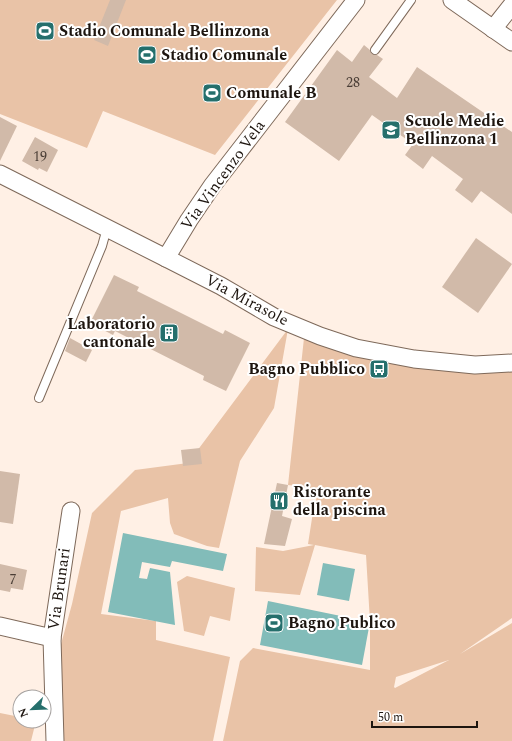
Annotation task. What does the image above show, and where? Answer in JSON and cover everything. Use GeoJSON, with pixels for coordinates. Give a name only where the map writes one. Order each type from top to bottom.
{"type":"FeatureCollection","features":[{"type":"Feature","properties":{"kind":"street","name":"Via Vincenzo Vela"},"geometry":{"type":"LineString","coordinates":[[166,258],[212,186],[356,0]]}},
{"type":"Feature","properties":{"kind":"street"},"geometry":{"type":"LineString","coordinates":[[452,0],[512,42]]}},
{"type":"Feature","properties":{"kind":"street"},"geometry":{"type":"LineString","coordinates":[[494,29],[512,5]]}},
{"type":"Feature","properties":{"kind":"street","name":"Via Mirasole"},"geometry":{"type":"LineString","coordinates":[[0,174],[221,286],[278,319],[320,336],[356,348],[414,359],[475,365],[512,363]]}},
{"type":"Feature","properties":{"kind":"street","name":"Via Brunari"},"geometry":{"type":"LineString","coordinates":[[0,626],[52,638],[71,511]]}},
{"type":"Feature","properties":{"kind":"street"},"geometry":{"type":"LineString","coordinates":[[52,638],[55,741]]}},
{"type":"Feature","properties":{"kind":"lane"},"geometry":{"type":"LineString","coordinates":[[375,50],[411,0]]}},
{"type":"Feature","properties":{"kind":"lane"},"geometry":{"type":"LineString","coordinates":[[39,398],[102,246],[107,228]]}},
{"type":"Feature","properties":{"kind":"shaded area","name":"Stadio Comunale"},"geometry":{"type":"Polygon","coordinates":[[[0,0],[337,0],[215,155],[103,111],[87,148],[0,114],[0,0]]]}},
{"type":"Feature","properties":{"kind":"shaded area"},"geometry":{"type":"Polygon","coordinates":[[[288,329],[274,408],[240,461],[219,548],[207,546],[174,534],[170,523],[168,498],[121,511],[101,614],[156,621],[156,640],[230,657],[213,741],[62,741],[60,648],[72,604],[92,513],[135,470],[188,463],[288,329]]]}},
{"type":"Feature","properties":{"kind":"shaded area"},"geometry":{"type":"Polygon","coordinates":[[[304,338],[512,370],[512,618],[460,654],[512,623],[512,741],[223,741],[240,661],[253,648],[370,670],[370,622],[366,555],[315,545],[300,595],[255,591],[256,547],[283,551],[314,545],[308,544],[313,512],[319,489],[288,485],[304,338]],[[449,660],[396,677],[395,688],[449,660]]]}},
{"type":"Feature","properties":{"kind":"shaded area"},"geometry":{"type":"Polygon","coordinates":[[[187,576],[235,588],[230,621],[210,616],[204,636],[184,631],[177,582],[187,576]]]}},
{"type":"Feature","properties":{"kind":"shaded area"},"geometry":{"type":"Polygon","coordinates":[[[0,713],[12,715],[12,729],[34,729],[31,741],[0,741],[0,713]]]}},
{"type":"Feature","properties":{"kind":"water"},"geometry":{"type":"Polygon","coordinates":[[[123,533],[227,554],[223,571],[172,561],[170,567],[142,562],[139,578],[147,579],[150,568],[170,572],[175,625],[108,612],[123,533]]]}},
{"type":"Feature","properties":{"kind":"water"},"geometry":{"type":"Polygon","coordinates":[[[323,563],[355,569],[349,601],[317,595],[323,563]]]}},
{"type":"Feature","properties":{"kind":"water"},"geometry":{"type":"Polygon","coordinates":[[[268,601],[370,622],[362,665],[260,645],[268,601]]]}},
{"type":"Feature","properties":{"kind":"building"},"geometry":{"type":"Polygon","coordinates":[[[110,0],[126,0],[108,46],[94,40],[110,0]]]}},
{"type":"Feature","properties":{"kind":"building"},"geometry":{"type":"Polygon","coordinates":[[[364,45],[372,54],[383,59],[369,77],[397,98],[417,67],[512,132],[512,214],[481,191],[472,203],[455,190],[463,179],[432,156],[423,169],[405,155],[413,144],[372,115],[339,161],[285,122],[337,50],[352,62],[364,45]]]}},
{"type":"Feature","properties":{"kind":"building"},"geometry":{"type":"Polygon","coordinates":[[[0,117],[17,126],[0,161],[0,117]]]}},
{"type":"Feature","properties":{"kind":"building"},"geometry":{"type":"Polygon","coordinates":[[[35,137],[58,150],[47,172],[39,168],[38,170],[22,161],[35,137]]]}},
{"type":"Feature","properties":{"kind":"building"},"geometry":{"type":"Polygon","coordinates":[[[476,238],[512,264],[478,313],[442,287],[476,238]]]}},
{"type":"Feature","properties":{"kind":"building","name":"Laboratorio cantonale"},"geometry":{"type":"Polygon","coordinates":[[[114,275],[139,287],[137,291],[223,334],[225,330],[250,343],[226,391],[203,380],[204,376],[115,331],[113,335],[90,323],[114,275]]]}},
{"type":"Feature","properties":{"kind":"building"},"geometry":{"type":"Polygon","coordinates":[[[70,338],[92,350],[86,362],[65,351],[70,338]]]}},
{"type":"Feature","properties":{"kind":"building"},"geometry":{"type":"Polygon","coordinates":[[[200,448],[202,464],[183,466],[181,450],[200,448]]]}},
{"type":"Feature","properties":{"kind":"building"},"geometry":{"type":"Polygon","coordinates":[[[0,471],[20,474],[13,524],[0,522],[0,471]]]}},
{"type":"Feature","properties":{"kind":"building","name":"Ristorante della piscina"},"geometry":{"type":"Polygon","coordinates":[[[277,483],[288,485],[282,516],[292,519],[285,546],[264,544],[277,483]]]}},
{"type":"Feature","properties":{"kind":"building"},"geometry":{"type":"Polygon","coordinates":[[[0,564],[27,570],[23,590],[11,588],[10,592],[0,590],[0,564]]]}},
{"type":"Feature","properties":{"kind":"place","name":"Stadio Comunale Bellinzona"},"geometry":{"type":"Point","coordinates":[45,31]}},
{"type":"Feature","properties":{"kind":"place","name":"Stadio Comunale"},"geometry":{"type":"Point","coordinates":[147,55]}},
{"type":"Feature","properties":{"kind":"place","name":"Comunale B"},"geometry":{"type":"Point","coordinates":[212,93]}},
{"type":"Feature","properties":{"kind":"place","name":"Scuole Medie Bellinzona 1"},"geometry":{"type":"Point","coordinates":[391,130]}},
{"type":"Feature","properties":{"kind":"place","name":"Laboratorio cantonale"},"geometry":{"type":"Point","coordinates":[169,333]}},
{"type":"Feature","properties":{"kind":"place","name":"Bagno Pubblico"},"geometry":{"type":"Point","coordinates":[379,369]}},
{"type":"Feature","properties":{"kind":"place","name":"Ristorante della piscina"},"geometry":{"type":"Point","coordinates":[279,501]}},
{"type":"Feature","properties":{"kind":"place","name":"Bagno Publico"},"geometry":{"type":"Point","coordinates":[274,623]}}]}
